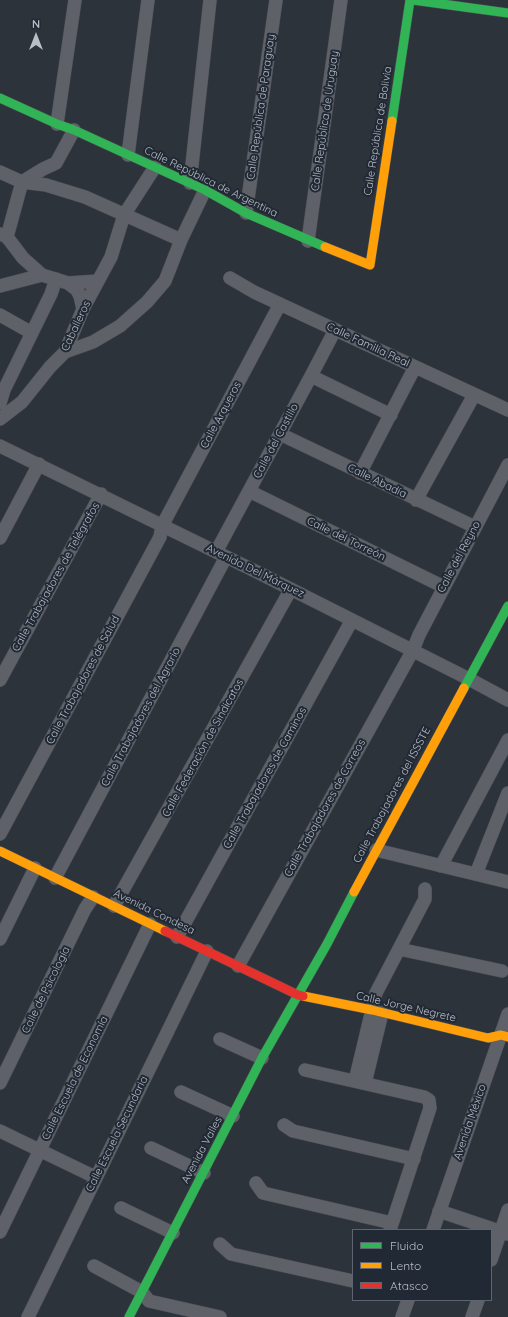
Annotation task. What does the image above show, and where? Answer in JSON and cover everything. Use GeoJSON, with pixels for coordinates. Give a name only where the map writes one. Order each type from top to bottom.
{"type":"FeatureCollection","features":[{"type":"Feature","properties":{"kind":"street"},"geometry":{"type":"LineString","coordinates":[[57,124],[75,0]]}},
{"type":"Feature","properties":{"kind":"street"},"geometry":{"type":"LineString","coordinates":[[128,155],[148,0]]}},
{"type":"Feature","properties":{"kind":"street"},"geometry":{"type":"LineString","coordinates":[[190,183],[210,0]]}},
{"type":"Feature","properties":{"kind":"street","name":"Calle República de Paraguay"},"geometry":{"type":"LineString","coordinates":[[246,213],[276,0]]}},
{"type":"Feature","properties":{"kind":"street","name":"Calle República de Uruguay"},"geometry":{"type":"LineString","coordinates":[[308,241],[341,0]]}},
{"type":"Feature","properties":{"kind":"street","name":"Calle República de Bolivia"},"geometry":{"type":"LineString","coordinates":[[370,265],[410,0]]}},
{"type":"Feature","properties":{"kind":"street"},"geometry":{"type":"LineString","coordinates":[[413,0],[508,13]]}},
{"type":"Feature","properties":{"kind":"street","name":"Calle República de Argentina"},"geometry":{"type":"LineString","coordinates":[[0,98],[190,183],[246,213],[308,241],[370,265]]}},
{"type":"Feature","properties":{"kind":"street"},"geometry":{"type":"LineString","coordinates":[[74,130],[56,163],[43,168],[22,182],[4,235],[23,258],[42,275],[62,281],[77,290],[83,309]]}},
{"type":"Feature","properties":{"kind":"street","name":"Caballeros"},"geometry":{"type":"LineString","coordinates":[[0,418],[22,402],[50,367],[65,352],[83,309],[111,257],[124,215],[155,167]]}},
{"type":"Feature","properties":{"kind":"street"},"geometry":{"type":"LineString","coordinates":[[0,172],[22,182],[46,185],[85,197],[181,240]]}},
{"type":"Feature","properties":{"kind":"street"},"geometry":{"type":"LineString","coordinates":[[65,352],[93,342],[120,326],[147,302],[165,282],[181,240],[205,190]]}},
{"type":"Feature","properties":{"kind":"street"},"geometry":{"type":"LineString","coordinates":[[0,286],[42,275]]}},
{"type":"Feature","properties":{"kind":"street","name":"Calle Familia Real"},"geometry":{"type":"LineString","coordinates":[[230,278],[254,292],[508,410]]}},
{"type":"Feature","properties":{"kind":"street"},"geometry":{"type":"LineString","coordinates":[[62,281],[98,282]]}},
{"type":"Feature","properties":{"kind":"street"},"geometry":{"type":"LineString","coordinates":[[0,403],[2,388],[51,294],[62,281]]}},
{"type":"Feature","properties":{"kind":"street","name":"Calle Arqueros"},"geometry":{"type":"LineString","coordinates":[[162,526],[280,304]]}},
{"type":"Feature","properties":{"kind":"street"},"geometry":{"type":"LineString","coordinates":[[0,315],[32,333]]}},
{"type":"Feature","properties":{"kind":"street","name":"Calle del Castillo"},"geometry":{"type":"LineString","coordinates":[[221,554],[249,491],[312,376],[335,330]]}},
{"type":"Feature","properties":{"kind":"street"},"geometry":{"type":"LineString","coordinates":[[360,473],[415,368]]}},
{"type":"Feature","properties":{"kind":"street"},"geometry":{"type":"LineString","coordinates":[[312,376],[391,415]]}},
{"type":"Feature","properties":{"kind":"street"},"geometry":{"type":"LineString","coordinates":[[2,388],[22,402]]}},
{"type":"Feature","properties":{"kind":"street"},"geometry":{"type":"LineString","coordinates":[[416,500],[474,395]]}},
{"type":"Feature","properties":{"kind":"street","name":"Calle Abadía"},"geometry":{"type":"LineString","coordinates":[[280,434],[475,527]]}},
{"type":"Feature","properties":{"kind":"street","name":"Avenida Del Márquez"},"geometry":{"type":"LineString","coordinates":[[0,446],[101,494],[162,526],[413,650],[508,700]]}},
{"type":"Feature","properties":{"kind":"street"},"geometry":{"type":"LineString","coordinates":[[0,538],[40,464]]}},
{"type":"Feature","properties":{"kind":"street","name":"Calle del Reyno"},"geometry":{"type":"LineString","coordinates":[[413,650],[418,635],[508,465]]}},
{"type":"Feature","properties":{"kind":"street","name":"Calle del Torreón"},"geometry":{"type":"LineString","coordinates":[[249,491],[444,587]]}},
{"type":"Feature","properties":{"kind":"street","name":"Calle Trabajadores de Telégrafos"},"geometry":{"type":"LineString","coordinates":[[0,680],[101,494]]}},
{"type":"Feature","properties":{"kind":"street","name":"Calle Trabajadores de Salud"},"geometry":{"type":"LineString","coordinates":[[0,834],[160,537],[162,526]]}},
{"type":"Feature","properties":{"kind":"street","name":"Calle Trabajadores del Agrario"},"geometry":{"type":"LineString","coordinates":[[55,878],[221,554]]}},
{"type":"Feature","properties":{"kind":"street","name":"Calle Federación de Sindicatos"},"geometry":{"type":"LineString","coordinates":[[114,906],[291,589]]}},
{"type":"Feature","properties":{"kind":"street","name":"Calle Trabajadores del ISSSTE"},"geometry":{"type":"LineString","coordinates":[[298,995],[327,944],[508,606]]}},
{"type":"Feature","properties":{"kind":"street","name":"Calle Trabajadores de Caminos"},"geometry":{"type":"LineString","coordinates":[[177,937],[352,620]]}},
{"type":"Feature","properties":{"kind":"street","name":"Calle Trabajadores de Correos"},"geometry":{"type":"LineString","coordinates":[[238,966],[413,650]]}},
{"type":"Feature","properties":{"kind":"street"},"geometry":{"type":"LineString","coordinates":[[441,866],[508,740]]}},
{"type":"Feature","properties":{"kind":"street"},"geometry":{"type":"LineString","coordinates":[[476,874],[508,793]]}},
{"type":"Feature","properties":{"kind":"street"},"geometry":{"type":"LineString","coordinates":[[376,850],[508,882]]}},
{"type":"Feature","properties":{"kind":"street","name":"Avenida Condesa"},"geometry":{"type":"LineString","coordinates":[[0,851],[298,995]]}},
{"type":"Feature","properties":{"kind":"street"},"geometry":{"type":"LineString","coordinates":[[0,939],[35,868]]}},
{"type":"Feature","properties":{"kind":"street"},"geometry":{"type":"LineString","coordinates":[[360,1082],[377,1011],[376,993],[425,899],[425,889]]}},
{"type":"Feature","properties":{"kind":"street","name":"Calle de Psicología"},"geometry":{"type":"LineString","coordinates":[[0,1083],[85,909],[93,897]]}},
{"type":"Feature","properties":{"kind":"street","name":"Calle Escuela de Economía"},"geometry":{"type":"LineString","coordinates":[[0,1232],[150,924]]}},
{"type":"Feature","properties":{"kind":"street"},"geometry":{"type":"LineString","coordinates":[[399,949],[502,971]]}},
{"type":"Feature","properties":{"kind":"street","name":"Calle Escuela Secundaria"},"geometry":{"type":"LineString","coordinates":[[28,1317],[95,1177],[207,951]]}},
{"type":"Feature","properties":{"kind":"street","name":"Calle Jorge Negrete"},"geometry":{"type":"LineString","coordinates":[[298,995],[377,1011],[488,1038],[504,1036]]}},
{"type":"Feature","properties":{"kind":"street","name":"Avenida Valles"},"geometry":{"type":"LineString","coordinates":[[129,1317],[262,1058],[298,995]]}},
{"type":"Feature","properties":{"kind":"street","name":"Avenida México"},"geometry":{"type":"LineString","coordinates":[[433,1229],[504,1036],[508,1014]]}},
{"type":"Feature","properties":{"kind":"street"},"geometry":{"type":"LineString","coordinates":[[220,1039],[262,1058]]}},
{"type":"Feature","properties":{"kind":"street"},"geometry":{"type":"LineString","coordinates":[[256,1183],[263,1193],[391,1227],[430,1108],[429,1100],[424,1097],[304,1070]]}},
{"type":"Feature","properties":{"kind":"street"},"geometry":{"type":"LineString","coordinates":[[181,1092],[233,1116]]}},
{"type":"Feature","properties":{"kind":"street"},"geometry":{"type":"LineString","coordinates":[[284,1125],[293,1131],[414,1159]]}},
{"type":"Feature","properties":{"kind":"street"},"geometry":{"type":"LineString","coordinates":[[0,1131],[95,1177]]}},
{"type":"Feature","properties":{"kind":"street"},"geometry":{"type":"LineString","coordinates":[[151,1148],[204,1173]]}},
{"type":"Feature","properties":{"kind":"street"},"geometry":{"type":"LineString","coordinates":[[121,1208],[172,1233]]}},
{"type":"Feature","properties":{"kind":"street"},"geometry":{"type":"LineString","coordinates":[[492,1258],[504,1233],[508,1210]]}},
{"type":"Feature","properties":{"kind":"street"},"geometry":{"type":"LineString","coordinates":[[439,1211],[504,1233]]}},
{"type":"Feature","properties":{"kind":"street"},"geometry":{"type":"LineString","coordinates":[[220,1244],[231,1254],[352,1281]]}},
{"type":"Feature","properties":{"kind":"street"},"geometry":{"type":"LineString","coordinates":[[94,1266],[142,1292],[149,1301],[202,1315],[220,1317]]}},
{"type":"Feature","properties":{"kind":"street"},"geometry":{"type":"LineString","coordinates":[[402,1317],[408,1301]]}},
{"type":"Feature","properties":{"kind":"street"},"geometry":{"type":"LineString","coordinates":[[472,1317],[478,1301]]}},
{"type":"Feature","properties":{"kind":"traffic: fast"},"geometry":{"type":"LineString","coordinates":[[392,121],[410,0]]}},
{"type":"Feature","properties":{"kind":"traffic: fast"},"geometry":{"type":"LineString","coordinates":[[413,0],[508,13]]}},
{"type":"Feature","properties":{"kind":"traffic: fast"},"geometry":{"type":"LineString","coordinates":[[0,98],[205,190],[246,213],[325,247]]}},
{"type":"Feature","properties":{"kind":"traffic: fast"},"geometry":{"type":"LineString","coordinates":[[464,688],[508,606]]}},
{"type":"Feature","properties":{"kind":"traffic: fast"},"geometry":{"type":"LineString","coordinates":[[129,1317],[262,1058],[327,944],[354,892]]}},
{"type":"Feature","properties":{"kind":"traffic: slow"},"geometry":{"type":"LineString","coordinates":[[325,247],[370,265],[392,121]]}},
{"type":"Feature","properties":{"kind":"traffic: slow"},"geometry":{"type":"LineString","coordinates":[[354,892],[464,688]]}},
{"type":"Feature","properties":{"kind":"traffic: slow"},"geometry":{"type":"LineString","coordinates":[[0,851],[165,931]]}},
{"type":"Feature","properties":{"kind":"traffic: slow"},"geometry":{"type":"LineString","coordinates":[[303,996],[372,1010],[488,1038],[501,1035],[508,1037]]}},
{"type":"Feature","properties":{"kind":"traffic: jam"},"geometry":{"type":"LineString","coordinates":[[165,931],[298,995],[303,996]]}}]}
